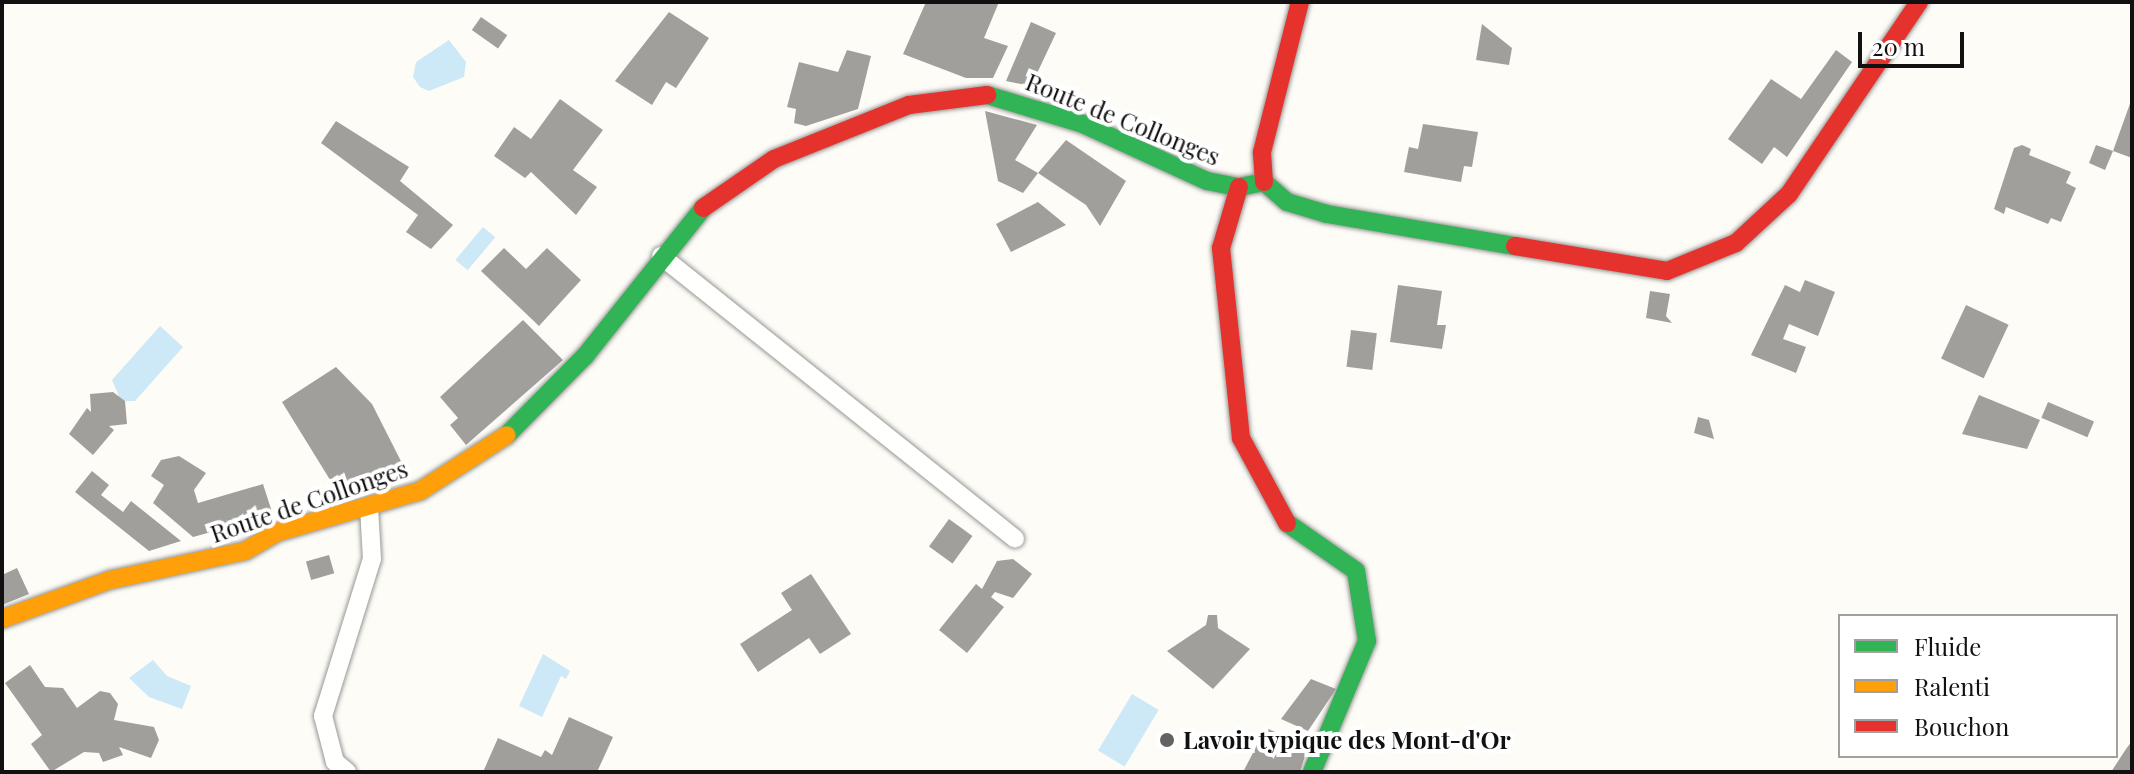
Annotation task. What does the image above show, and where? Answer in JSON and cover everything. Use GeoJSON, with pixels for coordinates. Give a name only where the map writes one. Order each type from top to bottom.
{"type":"FeatureCollection","features":[{"type":"Feature","properties":{"kind":"street"},"geometry":{"type":"LineString","coordinates":[[1300,2],[1262,152],[1264,182],[1287,202],[1327,214],[1667,271],[1736,243],[1789,194],[1919,2]]}},
{"type":"Feature","properties":{"kind":"street","name":"Route de Collonges"},"geometry":{"type":"LineString","coordinates":[[2,619],[110,580],[151,576],[245,551],[278,532],[420,491],[501,441],[585,356],[657,254],[690,217],[774,159],[909,105],[996,94],[1083,124],[1207,181],[1239,187],[1264,182]]}},
{"type":"Feature","properties":{"kind":"street"},"geometry":{"type":"LineString","coordinates":[[1239,187],[1221,248],[1241,438],[1280,518],[1356,571],[1367,641],[1312,772]]}},
{"type":"Feature","properties":{"kind":"lane"},"geometry":{"type":"LineString","coordinates":[[657,254],[1015,539]]}},
{"type":"Feature","properties":{"kind":"lane"},"geometry":{"type":"LineString","coordinates":[[347,772],[335,762],[323,716],[372,559],[369,507]]}},
{"type":"Feature","properties":{"kind":"water"},"geometry":{"type":"Polygon","coordinates":[[[449,40],[466,62],[464,77],[429,91],[420,87],[413,77],[416,62],[449,40]]]}},
{"type":"Feature","properties":{"kind":"water"},"geometry":{"type":"Polygon","coordinates":[[[483,227],[495,237],[468,270],[455,260],[483,227]]]}},
{"type":"Feature","properties":{"kind":"water"},"geometry":{"type":"Polygon","coordinates":[[[160,326],[183,347],[135,401],[121,401],[112,380],[160,326]]]}},
{"type":"Feature","properties":{"kind":"water"},"geometry":{"type":"Polygon","coordinates":[[[543,654],[570,671],[566,679],[561,676],[542,717],[519,706],[543,654]]]}},
{"type":"Feature","properties":{"kind":"water"},"geometry":{"type":"Polygon","coordinates":[[[153,660],[167,676],[191,686],[182,709],[149,697],[129,678],[153,660]]]}},
{"type":"Feature","properties":{"kind":"water"},"geometry":{"type":"Polygon","coordinates":[[[1132,694],[1159,710],[1125,767],[1098,751],[1132,694]]]}},
{"type":"Feature","properties":{"kind":"building"},"geometry":{"type":"Polygon","coordinates":[[[926,2],[999,2],[984,38],[1008,46],[993,78],[966,78],[903,54],[926,2]]]}},
{"type":"Feature","properties":{"kind":"building"},"geometry":{"type":"Polygon","coordinates":[[[669,12],[709,38],[676,88],[666,82],[652,105],[615,81],[669,12]]]}},
{"type":"Feature","properties":{"kind":"building"},"geometry":{"type":"Polygon","coordinates":[[[481,17],[507,35],[498,48],[472,30],[481,17]]]}},
{"type":"Feature","properties":{"kind":"building"},"geometry":{"type":"Polygon","coordinates":[[[1031,22],[1056,33],[1031,86],[1006,81],[1031,22]]]}},
{"type":"Feature","properties":{"kind":"building"},"geometry":{"type":"Polygon","coordinates":[[[1482,24],[1512,48],[1509,65],[1476,60],[1482,24]]]}},
{"type":"Feature","properties":{"kind":"building"},"geometry":{"type":"Polygon","coordinates":[[[847,50],[871,56],[858,109],[806,126],[794,123],[796,109],[787,107],[799,62],[838,72],[847,50]]]}},
{"type":"Feature","properties":{"kind":"building"},"geometry":{"type":"Polygon","coordinates":[[[1836,50],[1852,62],[1787,157],[1774,147],[1762,164],[1728,139],[1771,79],[1801,99],[1836,50]]]}},
{"type":"Feature","properties":{"kind":"building"},"geometry":{"type":"Polygon","coordinates":[[[2132,98],[2132,158],[2113,151],[2132,98]]]}},
{"type":"Feature","properties":{"kind":"building"},"geometry":{"type":"Polygon","coordinates":[[[560,99],[603,130],[573,170],[597,187],[576,215],[531,172],[525,178],[494,156],[514,127],[531,139],[560,99]]]}},
{"type":"Feature","properties":{"kind":"building"},"geometry":{"type":"Polygon","coordinates":[[[985,111],[1037,125],[1015,160],[1038,173],[1023,193],[998,181],[985,111]]]}},
{"type":"Feature","properties":{"kind":"building"},"geometry":{"type":"Polygon","coordinates":[[[336,121],[409,167],[400,181],[453,225],[431,249],[406,232],[418,215],[321,143],[336,121]]]}},
{"type":"Feature","properties":{"kind":"building"},"geometry":{"type":"Polygon","coordinates":[[[1423,124],[1478,132],[1472,167],[1464,166],[1461,182],[1404,172],[1409,147],[1418,149],[1423,124]]]}},
{"type":"Feature","properties":{"kind":"building"},"geometry":{"type":"Polygon","coordinates":[[[1066,140],[1126,181],[1100,226],[1086,205],[1038,173],[1066,140]]]}},
{"type":"Feature","properties":{"kind":"building"},"geometry":{"type":"Polygon","coordinates":[[[2022,145],[2031,149],[2029,155],[2071,172],[2066,183],[2076,188],[2061,222],[2051,218],[2048,224],[2006,207],[2004,214],[1994,209],[2014,148],[2022,145]]]}},
{"type":"Feature","properties":{"kind":"building"},"geometry":{"type":"Polygon","coordinates":[[[2096,145],[2113,151],[2105,170],[2089,163],[2096,145]]]}},
{"type":"Feature","properties":{"kind":"building"},"geometry":{"type":"Polygon","coordinates":[[[1038,202],[1066,225],[1011,252],[996,224],[1038,202]]]}},
{"type":"Feature","properties":{"kind":"building"},"geometry":{"type":"Polygon","coordinates":[[[504,248],[526,269],[547,248],[581,280],[539,326],[481,271],[504,248]]]}},
{"type":"Feature","properties":{"kind":"building"},"geometry":{"type":"Polygon","coordinates":[[[1805,280],[1835,292],[1818,336],[1789,324],[1783,339],[1806,347],[1796,373],[1751,355],[1785,285],[1800,292],[1805,280]]]}},
{"type":"Feature","properties":{"kind":"building"},"geometry":{"type":"Polygon","coordinates":[[[1398,285],[1442,291],[1437,325],[1446,325],[1442,349],[1390,342],[1398,285]]]}},
{"type":"Feature","properties":{"kind":"building"},"geometry":{"type":"Polygon","coordinates":[[[1650,291],[1670,294],[1666,316],[1672,323],[1646,318],[1650,291]]]}},
{"type":"Feature","properties":{"kind":"building"},"geometry":{"type":"Polygon","coordinates":[[[1966,305],[2009,325],[1984,378],[1941,358],[1966,305]]]}},
{"type":"Feature","properties":{"kind":"building"},"geometry":{"type":"Polygon","coordinates":[[[523,320],[563,360],[466,445],[450,425],[458,418],[440,397],[523,320]]]}},
{"type":"Feature","properties":{"kind":"building"},"geometry":{"type":"Polygon","coordinates":[[[1351,330],[1377,333],[1372,370],[1346,367],[1351,330]]]}},
{"type":"Feature","properties":{"kind":"building"},"geometry":{"type":"Polygon","coordinates":[[[336,367],[372,404],[408,475],[340,496],[282,402],[336,367]]]}},
{"type":"Feature","properties":{"kind":"building"},"geometry":{"type":"Polygon","coordinates":[[[113,392],[125,401],[127,424],[109,426],[114,430],[93,455],[69,434],[87,408],[91,412],[90,394],[113,392]]]}},
{"type":"Feature","properties":{"kind":"building"},"geometry":{"type":"Polygon","coordinates":[[[1979,395],[2040,420],[2027,449],[1962,434],[1979,395]]]}},
{"type":"Feature","properties":{"kind":"building"},"geometry":{"type":"Polygon","coordinates":[[[2048,402],[2094,422],[2087,437],[2041,418],[2048,402]]]}},
{"type":"Feature","properties":{"kind":"building"},"geometry":{"type":"Polygon","coordinates":[[[1698,417],[1709,420],[1714,439],[1694,433],[1698,417]]]}},
{"type":"Feature","properties":{"kind":"building"},"geometry":{"type":"Polygon","coordinates":[[[179,456],[206,473],[194,490],[198,503],[263,484],[273,515],[193,537],[153,503],[164,485],[151,476],[161,460],[179,456]]]}},
{"type":"Feature","properties":{"kind":"building"},"geometry":{"type":"Polygon","coordinates":[[[92,471],[109,485],[101,495],[123,512],[131,501],[181,541],[149,551],[75,492],[92,471]]]}},
{"type":"Feature","properties":{"kind":"building"},"geometry":{"type":"Polygon","coordinates":[[[949,519],[972,536],[952,564],[929,547],[949,519]]]}},
{"type":"Feature","properties":{"kind":"building"},"geometry":{"type":"Polygon","coordinates":[[[329,555],[334,573],[311,580],[306,562],[329,555]]]}},
{"type":"Feature","properties":{"kind":"building"},"geometry":{"type":"Polygon","coordinates":[[[1013,559],[1032,574],[1013,598],[995,592],[991,597],[1004,607],[967,653],[939,630],[976,584],[982,589],[997,561],[1013,559]]]}},
{"type":"Feature","properties":{"kind":"building"},"geometry":{"type":"Polygon","coordinates":[[[17,568],[29,594],[2,605],[2,575],[17,568]]]}},
{"type":"Feature","properties":{"kind":"building"},"geometry":{"type":"Polygon","coordinates":[[[811,574],[851,634],[820,654],[809,638],[758,672],[740,644],[792,610],[781,593],[811,574]]]}},
{"type":"Feature","properties":{"kind":"building"},"geometry":{"type":"Polygon","coordinates":[[[1208,615],[1217,615],[1218,628],[1250,649],[1213,689],[1167,651],[1206,625],[1208,615]]]}},
{"type":"Feature","properties":{"kind":"building"},"geometry":{"type":"Polygon","coordinates":[[[30,665],[45,687],[63,688],[77,708],[100,691],[110,693],[118,704],[114,720],[154,727],[159,740],[151,758],[119,747],[123,755],[103,762],[99,753],[84,752],[51,772],[31,744],[42,735],[5,683],[30,665]]]}},
{"type":"Feature","properties":{"kind":"building"},"geometry":{"type":"Polygon","coordinates":[[[1311,679],[1336,689],[1308,731],[1281,719],[1311,679]]]}},
{"type":"Feature","properties":{"kind":"building"},"geometry":{"type":"Polygon","coordinates":[[[569,717],[613,737],[597,772],[483,772],[498,738],[541,757],[545,750],[552,755],[569,717]]]}},
{"type":"Feature","properties":{"kind":"building"},"geometry":{"type":"Polygon","coordinates":[[[1266,728],[1308,746],[1300,772],[1243,772],[1266,728]]]}},
{"type":"Feature","properties":{"kind":"building"},"geometry":{"type":"Polygon","coordinates":[[[2132,741],[2132,772],[2111,772],[2126,749],[2132,741]]]}},
{"type":"Feature","properties":{"kind":"traffic: fast"},"geometry":{"type":"LineString","coordinates":[[987,95],[1083,124],[1207,181],[1239,187],[1264,182],[1287,202],[1327,214],[1515,246]]}},
{"type":"Feature","properties":{"kind":"traffic: fast"},"geometry":{"type":"LineString","coordinates":[[507,435],[585,356],[703,208]]}},
{"type":"Feature","properties":{"kind":"traffic: fast"},"geometry":{"type":"LineString","coordinates":[[1287,523],[1356,571],[1367,641],[1312,772]]}},
{"type":"Feature","properties":{"kind":"traffic: slow"},"geometry":{"type":"LineString","coordinates":[[2,619],[110,580],[245,551],[278,532],[420,491],[507,435]]}},
{"type":"Feature","properties":{"kind":"traffic: jam"},"geometry":{"type":"LineString","coordinates":[[1264,182],[1262,152],[1300,2]]}},
{"type":"Feature","properties":{"kind":"traffic: jam"},"geometry":{"type":"LineString","coordinates":[[1515,246],[1667,271],[1736,243],[1789,194],[1919,2]]}},
{"type":"Feature","properties":{"kind":"traffic: jam"},"geometry":{"type":"LineString","coordinates":[[703,208],[774,159],[909,105],[987,95]]}},
{"type":"Feature","properties":{"kind":"traffic: jam"},"geometry":{"type":"LineString","coordinates":[[1239,187],[1221,248],[1241,438],[1287,523]]}},
{"type":"Feature","properties":{"kind":"place","name":"Lavoir typique des Mont-d'Or"},"geometry":{"type":"Point","coordinates":[1167,740]}}]}
